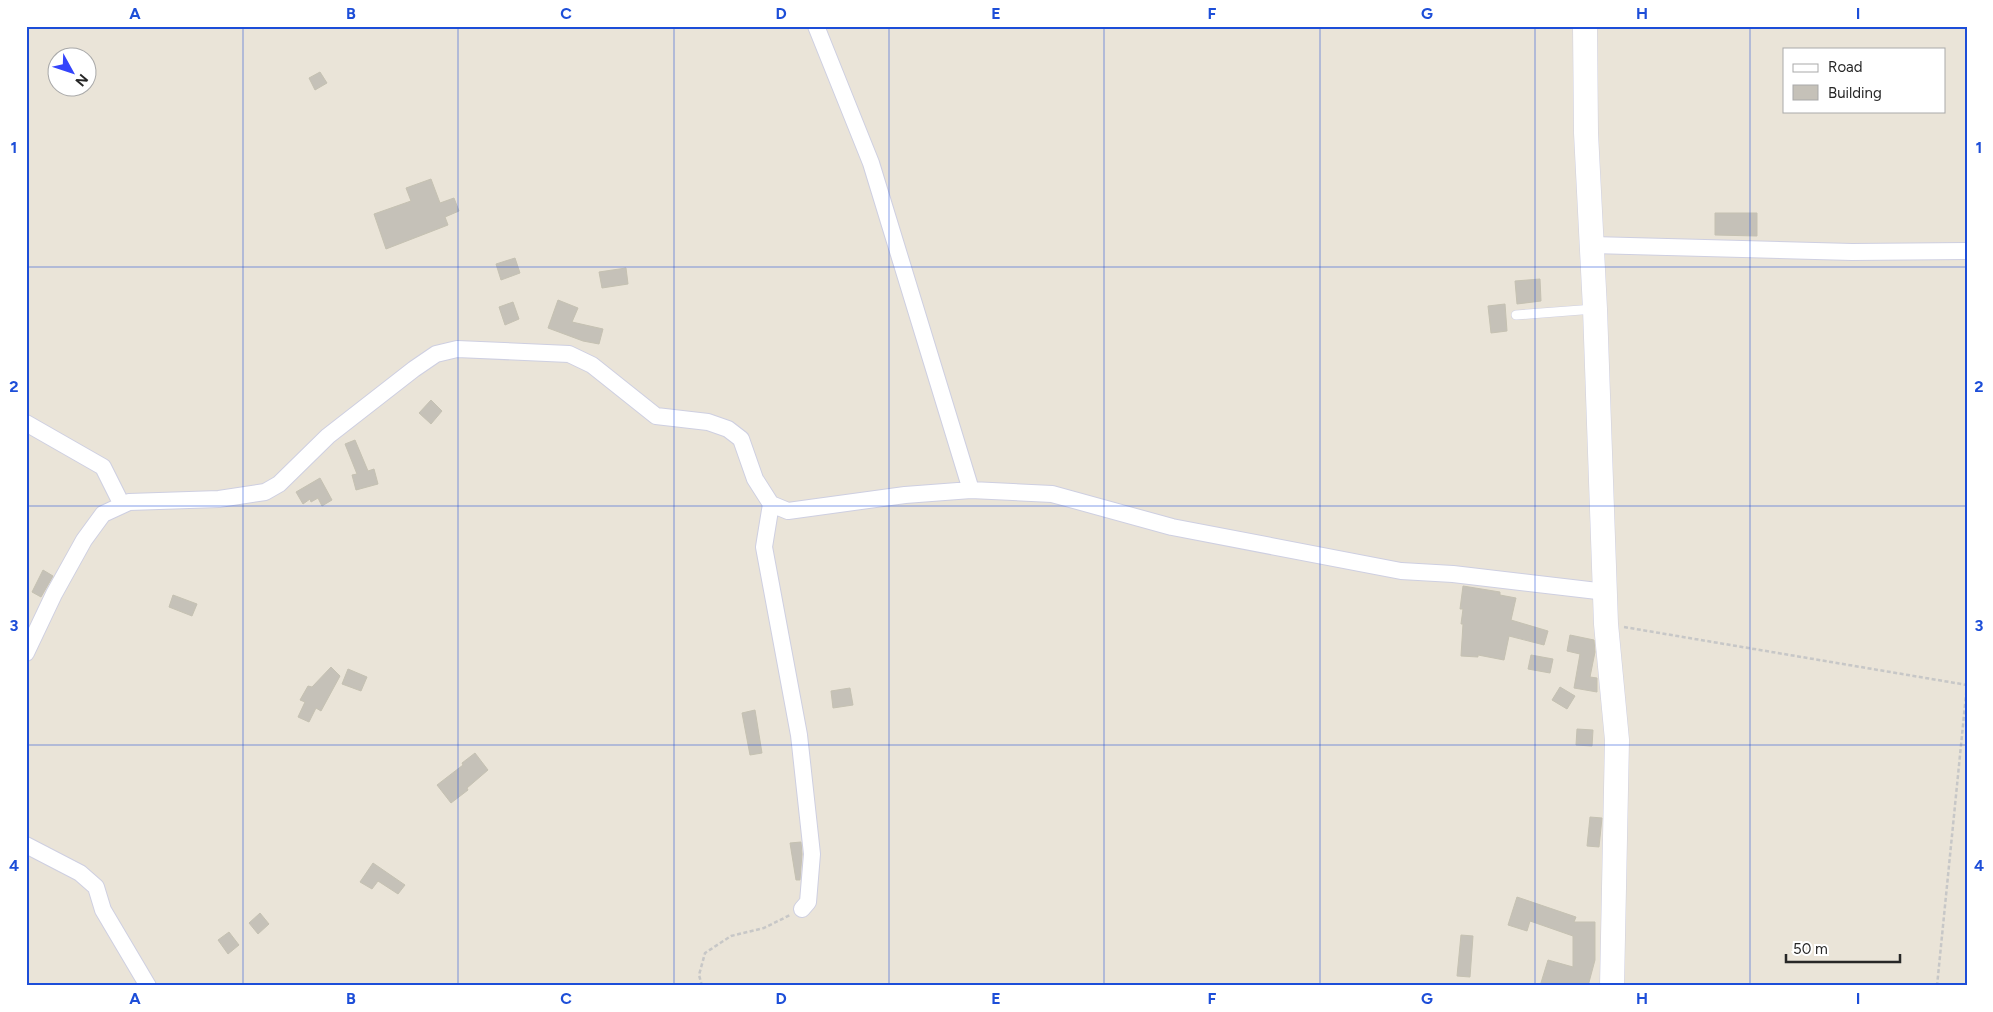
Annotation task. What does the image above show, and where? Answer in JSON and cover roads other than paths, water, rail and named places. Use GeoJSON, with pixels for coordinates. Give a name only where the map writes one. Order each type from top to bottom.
{"type":"FeatureCollection","features":[{"type":"Feature","properties":{"kind":"street"},"geometry":{"type":"LineString","coordinates":[[816,26],[871,163],[971,490]]}},
{"type":"Feature","properties":{"kind":"street"},"geometry":{"type":"LineString","coordinates":[[1585,26],[1586,133],[1606,624],[1617,740],[1612,986]]}},
{"type":"Feature","properties":{"kind":"street"},"geometry":{"type":"LineString","coordinates":[[1592,246],[1852,252],[1967,251]]}},
{"type":"Feature","properties":{"kind":"street"},"geometry":{"type":"LineString","coordinates":[[26,654],[54,594],[84,540],[103,514],[129,502],[219,500],[265,492],[279,484],[328,436],[414,369],[436,354],[457,349],[569,354],[592,365],[656,416],[708,422],[728,429],[741,439],[755,479],[771,504],[788,511],[905,495],[971,490],[1052,494],[1172,527],[1402,571],[1453,574],[1606,592]]}},
{"type":"Feature","properties":{"kind":"street"},"geometry":{"type":"LineString","coordinates":[[26,422],[103,467],[122,506]]}},
{"type":"Feature","properties":{"kind":"street"},"geometry":{"type":"LineString","coordinates":[[771,504],[767,519],[764,547],[799,735],[812,854],[808,902],[802,909]]}},
{"type":"Feature","properties":{"kind":"street"},"geometry":{"type":"LineString","coordinates":[[26,846],[80,873],[96,887],[103,910],[148,986]]}},
{"type":"Feature","properties":{"kind":"lane"},"geometry":{"type":"LineString","coordinates":[[1516,315],[1594,309]]}}]}
